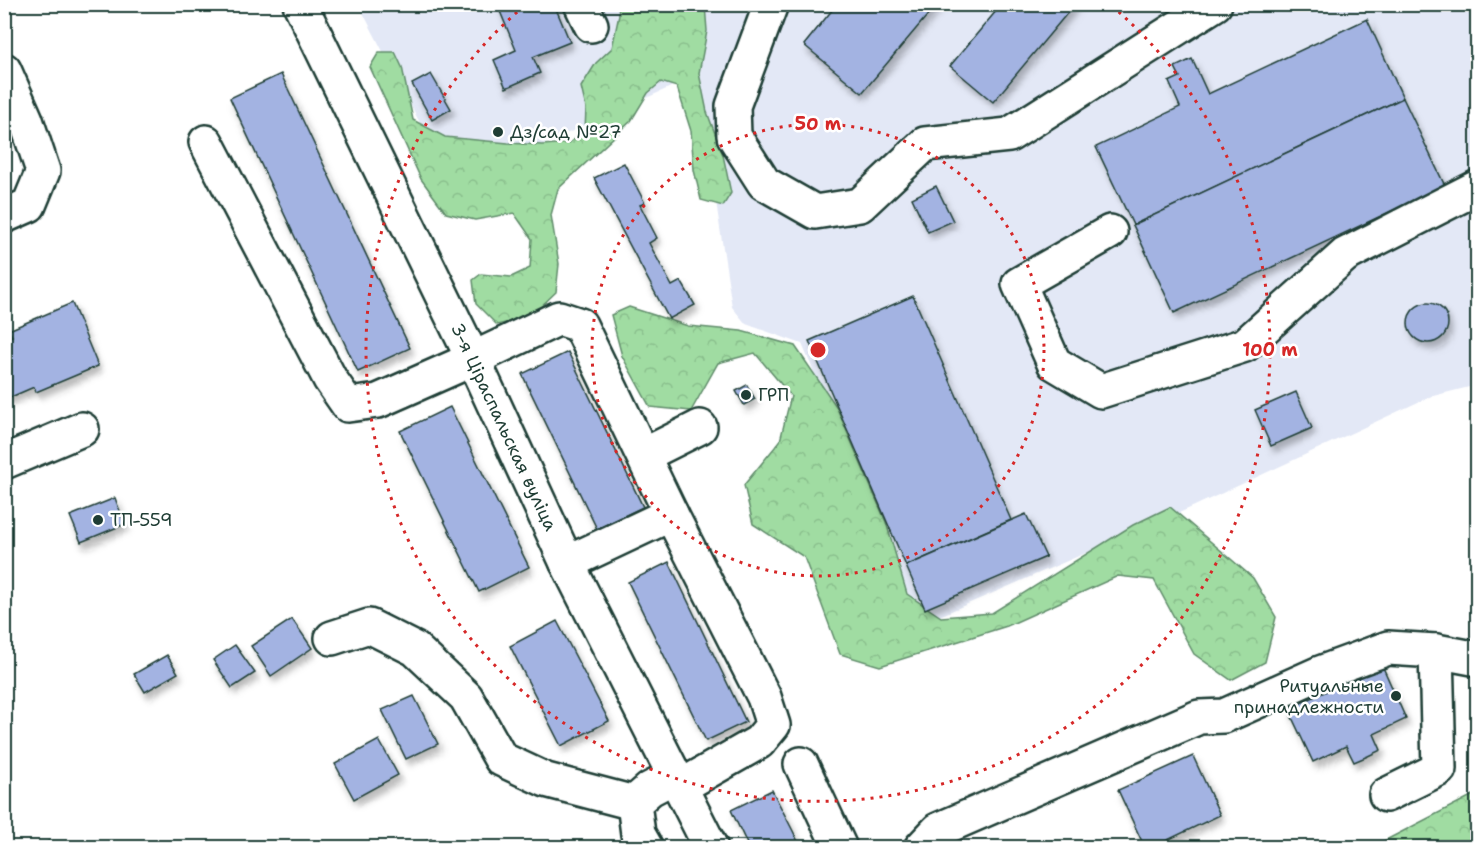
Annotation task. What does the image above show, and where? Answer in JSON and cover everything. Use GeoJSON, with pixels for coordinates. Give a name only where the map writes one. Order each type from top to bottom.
{"type":"FeatureCollection","features":[{"type":"Feature","properties":{"kind":"street","name":"3-я Ціраспальская вуліца"},"geometry":{"type":"LineString","coordinates":[[300,4],[473,359],[567,563],[711,848]]}},
{"type":"Feature","properties":{"kind":"street"},"geometry":{"type":"LineString","coordinates":[[771,4],[733,106],[734,136],[764,183],[815,212],[860,206],[924,144],[1009,135],[1215,4]]}},
{"type":"Feature","properties":{"kind":"street"},"geometry":{"type":"LineString","coordinates":[[4,70],[15,125],[43,171],[29,205],[4,216]]}},
{"type":"Feature","properties":{"kind":"street"},"geometry":{"type":"LineString","coordinates":[[206,142],[330,379],[348,405],[378,401],[559,318],[580,325],[671,514],[764,697],[773,725],[759,742],[677,781],[650,789],[634,803]]}},
{"type":"Feature","properties":{"kind":"street"},"geometry":{"type":"LineString","coordinates":[[1110,232],[1019,284],[1054,363],[1101,391],[1245,345],[1345,255],[1478,187]]}},
{"type":"Feature","properties":{"kind":"street"},"geometry":{"type":"LineString","coordinates":[[644,455],[700,427]]}},
{"type":"Feature","properties":{"kind":"street"},"geometry":{"type":"LineString","coordinates":[[4,462],[82,429]]}},
{"type":"Feature","properties":{"kind":"street"},"geometry":{"type":"LineString","coordinates":[[567,563],[671,514]]}},
{"type":"Feature","properties":{"kind":"street"},"geometry":{"type":"LineString","coordinates":[[332,638],[369,626],[415,649],[466,697],[501,759],[546,780],[634,803]]}},
{"type":"Feature","properties":{"kind":"street"},"geometry":{"type":"LineString","coordinates":[[921,848],[938,830],[1199,717],[1224,716],[1320,673],[1388,648],[1436,651],[1478,659]]}},
{"type":"Feature","properties":{"kind":"street"},"geometry":{"type":"LineString","coordinates":[[1386,795],[1440,769],[1436,651]]}},
{"type":"Feature","properties":{"kind":"street"},"geometry":{"type":"LineString","coordinates":[[801,764],[840,848]]}},
{"type":"Feature","properties":{"kind":"street"},"geometry":{"type":"LineString","coordinates":[[634,803],[638,834],[646,848]]}},
{"type":"Feature","properties":{"kind":"shaded area","name":"Дз/сад №27"},"geometry":{"type":"Polygon","coordinates":[[[359,5],[676,5],[691,78],[452,185],[359,5]]]}},
{"type":"Feature","properties":{"kind":"shaded area"},"geometry":{"type":"Polygon","coordinates":[[[686,5],[1477,5],[1477,385],[1429,397],[1188,509],[921,624],[802,344],[746,324],[732,307],[686,5]]]}},
{"type":"Feature","properties":{"kind":"green space"},"geometry":{"type":"Polygon","coordinates":[[[618,5],[705,5],[707,31],[699,73],[707,112],[723,155],[731,193],[723,206],[701,200],[694,170],[691,131],[677,87],[661,82],[648,93],[631,121],[558,189],[551,215],[559,264],[556,292],[530,317],[497,325],[476,304],[473,280],[481,274],[511,277],[530,268],[532,239],[514,213],[475,220],[446,213],[421,179],[370,67],[379,52],[395,52],[402,67],[413,120],[445,137],[542,145],[569,143],[585,131],[586,108],[581,87],[596,63],[612,48],[619,15],[618,5]]]}},
{"type":"Feature","properties":{"kind":"green space"},"geometry":{"type":"Polygon","coordinates":[[[629,307],[688,326],[741,331],[795,346],[836,406],[886,522],[907,594],[941,617],[992,613],[1133,525],[1170,507],[1253,578],[1276,617],[1265,662],[1231,680],[1194,654],[1154,580],[1118,576],[1007,626],[880,666],[840,654],[804,557],[753,524],[744,485],[780,441],[791,396],[755,353],[718,363],[691,411],[650,407],[622,356],[611,315],[629,307]]]}},
{"type":"Feature","properties":{"kind":"green space"},"geometry":{"type":"Polygon","coordinates":[[[1477,793],[1477,847],[1373,847],[1386,840],[1477,793]]]}},
{"type":"Feature","properties":{"kind":"building"},"geometry":{"type":"Polygon","coordinates":[[[497,4],[554,4],[570,42],[533,57],[540,73],[506,88],[494,60],[516,50],[497,4]]]}},
{"type":"Feature","properties":{"kind":"building"},"geometry":{"type":"Polygon","coordinates":[[[837,4],[937,4],[862,93],[804,45],[837,4]]]}},
{"type":"Feature","properties":{"kind":"building"},"geometry":{"type":"Polygon","coordinates":[[[1002,4],[1075,4],[993,102],[950,66],[1002,4]]]}},
{"type":"Feature","properties":{"kind":"building"},"geometry":{"type":"Polygon","coordinates":[[[1472,4],[1478,4],[1478,19],[1472,4]]]}},
{"type":"Feature","properties":{"kind":"building"},"geometry":{"type":"Polygon","coordinates":[[[1367,19],[1403,98],[1133,225],[1096,147],[1180,107],[1169,82],[1180,77],[1175,67],[1192,59],[1208,94],[1367,19]]]}},
{"type":"Feature","properties":{"kind":"building"},"geometry":{"type":"Polygon","coordinates":[[[281,74],[410,348],[358,372],[230,98],[281,74]]]}},
{"type":"Feature","properties":{"kind":"building"},"geometry":{"type":"Polygon","coordinates":[[[431,74],[451,109],[432,120],[412,84],[431,74]]]}},
{"type":"Feature","properties":{"kind":"building"},"geometry":{"type":"Polygon","coordinates":[[[1403,98],[1445,186],[1174,313],[1133,225],[1403,98]]]}},
{"type":"Feature","properties":{"kind":"building"},"geometry":{"type":"Polygon","coordinates":[[[624,163],[645,203],[640,205],[657,238],[649,243],[672,286],[681,281],[695,305],[669,319],[594,178],[624,163]]]}},
{"type":"Feature","properties":{"kind":"building"},"geometry":{"type":"Polygon","coordinates":[[[936,186],[953,221],[928,232],[912,198],[936,186]]]}},
{"type":"Feature","properties":{"kind":"building"},"geometry":{"type":"Polygon","coordinates":[[[913,296],[1011,520],[906,566],[809,341],[913,296]]]}},
{"type":"Feature","properties":{"kind":"building"},"geometry":{"type":"Polygon","coordinates":[[[72,303],[98,366],[36,392],[34,387],[4,400],[4,339],[12,336],[9,330],[72,303]]]}},
{"type":"Feature","properties":{"kind":"building"},"geometry":{"type":"Polygon","coordinates":[[[1428,303],[1436,304],[1442,309],[1447,315],[1447,331],[1442,337],[1436,342],[1428,343],[1420,342],[1414,337],[1409,331],[1408,323],[1409,315],[1414,309],[1420,304],[1428,303]]]}},
{"type":"Feature","properties":{"kind":"building"},"geometry":{"type":"Polygon","coordinates":[[[568,352],[643,507],[597,529],[522,374],[568,352]]]}},
{"type":"Feature","properties":{"kind":"building","name":"ГРП"},"geometry":{"type":"Polygon","coordinates":[[[747,385],[755,399],[744,405],[736,391],[747,385]]]}},
{"type":"Feature","properties":{"kind":"building"},"geometry":{"type":"Polygon","coordinates":[[[1296,392],[1312,428],[1271,446],[1255,410],[1296,392]]]}},
{"type":"Feature","properties":{"kind":"building"},"geometry":{"type":"Polygon","coordinates":[[[450,407],[529,567],[479,592],[400,431],[450,407]]]}},
{"type":"Feature","properties":{"kind":"building","name":"ТП-559"},"geometry":{"type":"Polygon","coordinates":[[[115,498],[125,524],[81,542],[70,516],[115,498]]]}},
{"type":"Feature","properties":{"kind":"building"},"geometry":{"type":"Polygon","coordinates":[[[1026,514],[1046,557],[925,609],[906,566],[1026,514]]]}},
{"type":"Feature","properties":{"kind":"building"},"geometry":{"type":"Polygon","coordinates":[[[669,562],[746,722],[706,741],[628,582],[669,562]]]}},
{"type":"Feature","properties":{"kind":"building"},"geometry":{"type":"Polygon","coordinates":[[[292,619],[312,648],[271,676],[251,646],[292,619]]]}},
{"type":"Feature","properties":{"kind":"building"},"geometry":{"type":"Polygon","coordinates":[[[557,621],[609,721],[561,746],[510,646],[557,621]]]}},
{"type":"Feature","properties":{"kind":"building"},"geometry":{"type":"Polygon","coordinates":[[[235,645],[255,673],[232,688],[213,660],[235,645]]]}},
{"type":"Feature","properties":{"kind":"building"},"geometry":{"type":"Polygon","coordinates":[[[167,655],[178,673],[145,692],[134,674],[167,655]]]}},
{"type":"Feature","properties":{"kind":"building"},"geometry":{"type":"Polygon","coordinates":[[[1382,665],[1406,719],[1374,734],[1381,750],[1354,762],[1346,746],[1313,762],[1288,709],[1382,665]]]}},
{"type":"Feature","properties":{"kind":"building"},"geometry":{"type":"Polygon","coordinates":[[[414,696],[438,744],[406,759],[382,710],[414,696]]]}},
{"type":"Feature","properties":{"kind":"building"},"geometry":{"type":"Polygon","coordinates":[[[379,740],[398,775],[354,799],[335,764],[379,740]]]}},
{"type":"Feature","properties":{"kind":"building"},"geometry":{"type":"Polygon","coordinates":[[[1193,756],[1220,815],[1151,848],[1145,848],[1118,790],[1193,756]]]}},
{"type":"Feature","properties":{"kind":"building"},"geometry":{"type":"Polygon","coordinates":[[[772,790],[801,848],[749,848],[731,810],[772,790]]]}},
{"type":"Feature","properties":{"kind":"building"},"geometry":{"type":"Polygon","coordinates":[[[431,839],[435,848],[410,848],[431,839]]]}},
{"type":"Feature","properties":{"kind":"building"},"geometry":{"type":"Polygon","coordinates":[[[49,841],[52,848],[34,848],[49,841]]]}},
{"type":"Feature","properties":{"kind":"place","name":"Дз/сад №27"},"geometry":{"type":"Point","coordinates":[498,132]}},
{"type":"Feature","properties":{"kind":"place","name":"ГРП"},"geometry":{"type":"Point","coordinates":[746,395]}},
{"type":"Feature","properties":{"kind":"place","name":"ТП-559"},"geometry":{"type":"Point","coordinates":[98,520]}},
{"type":"Feature","properties":{"kind":"place","name":"Ритуальные принадлежности"},"geometry":{"type":"Point","coordinates":[1396,696]}}]}
